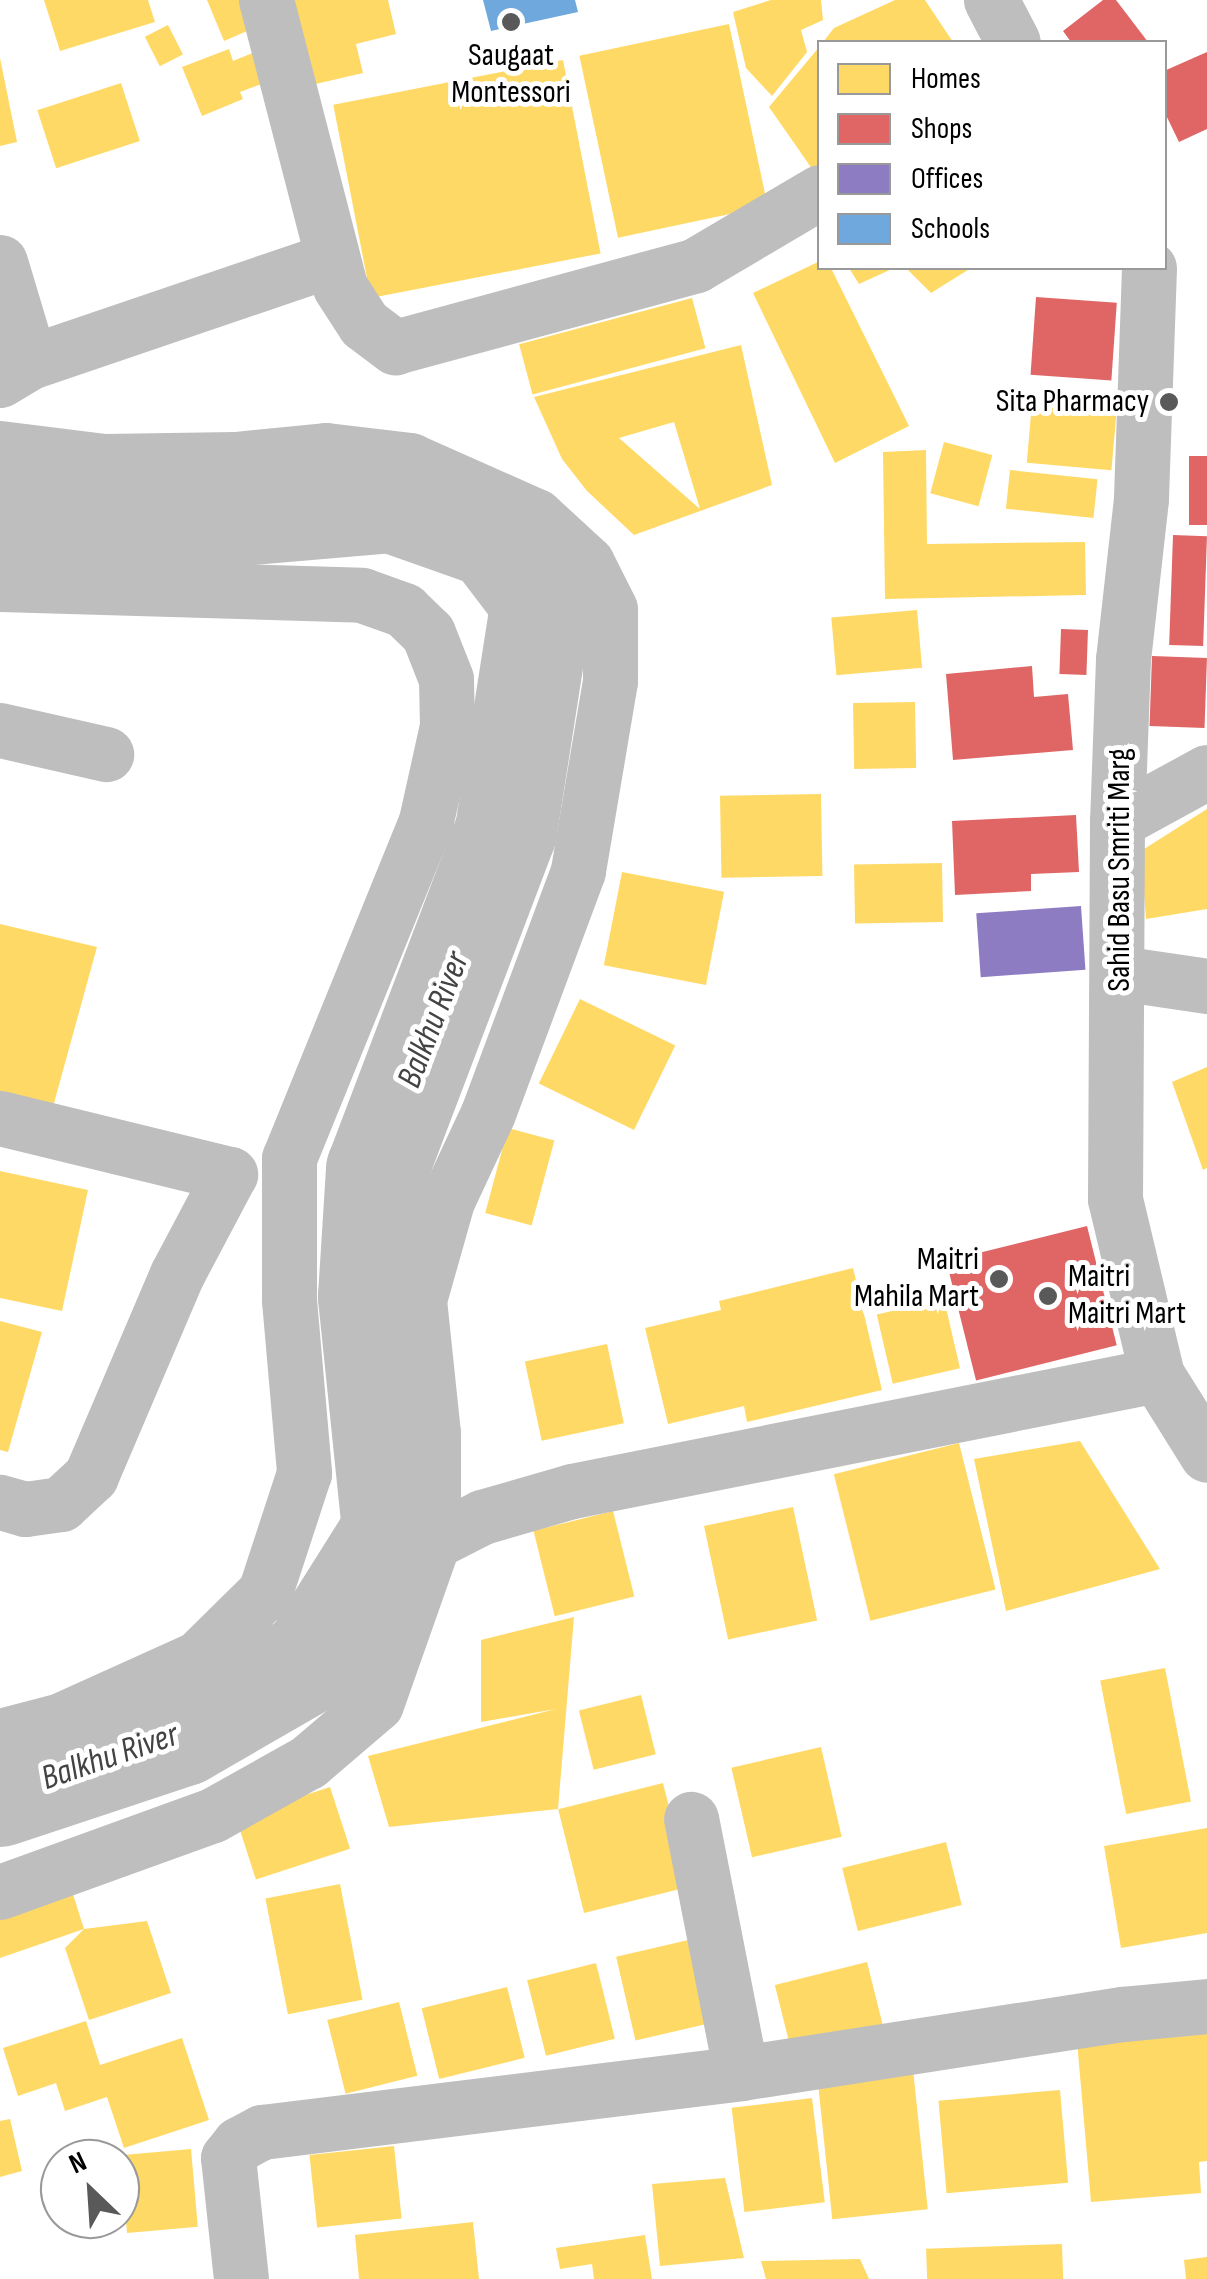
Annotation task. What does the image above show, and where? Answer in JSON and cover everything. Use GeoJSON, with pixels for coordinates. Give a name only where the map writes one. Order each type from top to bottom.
{"type":"FeatureCollection","features":[{"type":"Feature","properties":{"kind":"street"},"geometry":{"type":"LineString","coordinates":[[266,0],[340,287],[364,324],[396,347],[696,265],[817,194]]}},
{"type":"Feature","properties":{"kind":"street"},"geometry":{"type":"LineString","coordinates":[[991,0],[1012,40]]}},
{"type":"Feature","properties":{"kind":"street"},"geometry":{"type":"LineString","coordinates":[[0,262],[15,371],[332,259]]}},
{"type":"Feature","properties":{"kind":"street","name":"Sahid Basu Smriti Marg"},"geometry":{"type":"LineString","coordinates":[[1149,270],[1141,499],[1123,659],[1117,821],[1115,1199],[1157,1375],[1207,1455]]}},
{"type":"Feature","properties":{"kind":"street"},"geometry":{"type":"LineString","coordinates":[[0,448],[104,461],[234,459],[326,450],[410,460],[536,516],[587,563],[610,609],[610,681],[578,871],[488,1113],[446,1201],[419,1300],[432,1433],[433,1542],[376,1704],[308,1762],[213,1816],[0,1892]]}},
{"type":"Feature","properties":{"kind":"street"},"geometry":{"type":"LineString","coordinates":[[0,584],[362,595],[404,610],[428,633],[446,680],[447,726],[426,821],[289,1158],[289,1300],[304,1472],[265,1592],[198,1658],[61,1720],[0,1736]]}},
{"type":"Feature","properties":{"kind":"street"},"geometry":{"type":"LineString","coordinates":[[0,730],[106,754]]}},
{"type":"Feature","properties":{"kind":"street"},"geometry":{"type":"LineString","coordinates":[[1117,821],[1207,772]]}},
{"type":"Feature","properties":{"kind":"street"},"geometry":{"type":"LineString","coordinates":[[1119,973],[1207,986]]}},
{"type":"Feature","properties":{"kind":"street"},"geometry":{"type":"LineString","coordinates":[[0,1118],[230,1174],[289,1158]]}},
{"type":"Feature","properties":{"kind":"street"},"geometry":{"type":"LineString","coordinates":[[0,1502],[24,1509],[61,1504],[92,1476],[177,1274],[230,1174]]}},
{"type":"Feature","properties":{"kind":"street"},"geometry":{"type":"LineString","coordinates":[[433,1542],[482,1517],[572,1491],[1157,1375]]}},
{"type":"Feature","properties":{"kind":"street"},"geometry":{"type":"LineString","coordinates":[[691,1819],[741,2072]]}},
{"type":"Feature","properties":{"kind":"street"},"geometry":{"type":"LineString","coordinates":[[241,2279],[228,2158],[239,2144],[262,2132],[741,2072],[1123,2014],[1207,2006]]}},
{"type":"Feature","properties":{"kind":"building: Homes"},"geometry":{"type":"Polygon","coordinates":[[[44,0],[148,0],[155,22],[60,51],[44,0]]]}},
{"type":"Feature","properties":{"kind":"building: Homes"},"geometry":{"type":"Polygon","coordinates":[[[207,0],[255,0],[266,23],[224,41],[207,0]]]}},
{"type":"Feature","properties":{"kind":"building: Homes"},"geometry":{"type":"Polygon","coordinates":[[[287,0],[388,0],[396,34],[356,44],[363,73],[307,86],[287,0]]]}},
{"type":"Feature","properties":{"kind":"building: Homes"},"geometry":{"type":"Polygon","coordinates":[[[771,0],[821,0],[823,20],[801,30],[807,52],[772,96],[746,68],[733,12],[771,0]]]}},
{"type":"Feature","properties":{"kind":"building: Homes"},"geometry":{"type":"Polygon","coordinates":[[[895,0],[925,0],[952,40],[825,40],[834,28],[895,0]]]}},
{"type":"Feature","properties":{"kind":"building: Homes"},"geometry":{"type":"Polygon","coordinates":[[[729,24],[768,206],[618,238],[579,56],[729,24]]]}},
{"type":"Feature","properties":{"kind":"building: Homes"},"geometry":{"type":"Polygon","coordinates":[[[168,25],[183,54],[160,66],[145,37],[168,25]]]}},
{"type":"Feature","properties":{"kind":"building: Homes"},"geometry":{"type":"Polygon","coordinates":[[[229,49],[233,61],[255,52],[267,82],[240,92],[243,99],[202,116],[182,67],[229,49]]]}},
{"type":"Feature","properties":{"kind":"building: Homes"},"geometry":{"type":"Polygon","coordinates":[[[817,50],[817,176],[769,107],[817,50]]]}},
{"type":"Feature","properties":{"kind":"building: Homes"},"geometry":{"type":"Polygon","coordinates":[[[0,58],[17,142],[0,146],[0,58]]]}},
{"type":"Feature","properties":{"kind":"building: Homes"},"geometry":{"type":"Polygon","coordinates":[[[563,60],[601,253],[371,298],[333,105],[563,60]]]}},
{"type":"Feature","properties":{"kind":"building: Homes"},"geometry":{"type":"Polygon","coordinates":[[[121,83],[140,141],[56,168],[37,110],[121,83]]]}},
{"type":"Feature","properties":{"kind":"building: Homes"},"geometry":{"type":"Polygon","coordinates":[[[817,262],[817,270],[832,270],[909,426],[835,463],[753,293],[817,262]]]}},
{"type":"Feature","properties":{"kind":"building: Homes"},"geometry":{"type":"Polygon","coordinates":[[[850,270],[890,270],[859,284],[850,270]]]}},
{"type":"Feature","properties":{"kind":"building: Homes"},"geometry":{"type":"Polygon","coordinates":[[[908,270],[968,270],[931,293],[908,270]]]}},
{"type":"Feature","properties":{"kind":"building: Homes"},"geometry":{"type":"Polygon","coordinates":[[[692,298],[705,348],[533,395],[519,344],[692,298]]]}},
{"type":"Feature","properties":{"kind":"building: Homes"},"geometry":{"type":"Polygon","coordinates":[[[741,345],[772,485],[634,535],[587,491],[562,459],[534,397],[741,345]],[[674,422],[619,438],[700,509],[674,422]]]}},
{"type":"Feature","properties":{"kind":"building: Homes"},"geometry":{"type":"Polygon","coordinates":[[[1032,403],[1117,410],[1111,470],[1027,463],[1032,403]]]}},
{"type":"Feature","properties":{"kind":"building: Homes"},"geometry":{"type":"Polygon","coordinates":[[[944,442],[992,455],[979,506],[930,493],[944,442]]]}},
{"type":"Feature","properties":{"kind":"building: Homes"},"geometry":{"type":"Polygon","coordinates":[[[926,450],[927,544],[1085,542],[1086,595],[885,599],[883,452],[926,450]]]}},
{"type":"Feature","properties":{"kind":"building: Homes"},"geometry":{"type":"Polygon","coordinates":[[[1010,470],[1098,479],[1093,518],[1006,509],[1010,470]]]}},
{"type":"Feature","properties":{"kind":"building: Homes"},"geometry":{"type":"Polygon","coordinates":[[[917,610],[922,668],[836,675],[831,617],[917,610]]]}},
{"type":"Feature","properties":{"kind":"building: Homes"},"geometry":{"type":"Polygon","coordinates":[[[915,702],[916,768],[854,769],[853,703],[915,702]]]}},
{"type":"Feature","properties":{"kind":"building: Homes"},"geometry":{"type":"Polygon","coordinates":[[[821,794],[822,876],[721,878],[720,796],[821,794]]]}},
{"type":"Feature","properties":{"kind":"building: Homes"},"geometry":{"type":"Polygon","coordinates":[[[1207,809],[1207,909],[1146,919],[1141,851],[1207,809]]]}},
{"type":"Feature","properties":{"kind":"building: Homes"},"geometry":{"type":"Polygon","coordinates":[[[942,863],[943,922],[855,924],[854,865],[942,863]]]}},
{"type":"Feature","properties":{"kind":"building: Homes"},"geometry":{"type":"Polygon","coordinates":[[[622,872],[724,892],[706,985],[604,965],[622,872]]]}},
{"type":"Feature","properties":{"kind":"building: Homes"},"geometry":{"type":"Polygon","coordinates":[[[0,924],[97,947],[51,1114],[0,1101],[0,924]]]}},
{"type":"Feature","properties":{"kind":"building: Homes"},"geometry":{"type":"Polygon","coordinates":[[[580,999],[675,1045],[634,1130],[539,1083],[580,999]]]}},
{"type":"Feature","properties":{"kind":"building: Homes"},"geometry":{"type":"Polygon","coordinates":[[[1207,1067],[1207,1168],[1203,1170],[1172,1082],[1207,1067]]]}},
{"type":"Feature","properties":{"kind":"building: Homes"},"geometry":{"type":"Polygon","coordinates":[[[508,1128],[554,1140],[532,1225],[485,1213],[508,1128]]]}},
{"type":"Feature","properties":{"kind":"building: Homes"},"geometry":{"type":"Polygon","coordinates":[[[0,1171],[88,1190],[62,1311],[0,1298],[0,1171]]]}},
{"type":"Feature","properties":{"kind":"building: Homes"},"geometry":{"type":"Polygon","coordinates":[[[853,1268],[882,1390],[747,1422],[744,1406],[668,1424],[645,1328],[721,1310],[719,1301],[853,1268]]]}},
{"type":"Feature","properties":{"kind":"building: Homes"},"geometry":{"type":"Polygon","coordinates":[[[944,1299],[960,1368],[893,1384],[877,1315],[944,1299]]]}},
{"type":"Feature","properties":{"kind":"building: Homes"},"geometry":{"type":"Polygon","coordinates":[[[0,1321],[42,1332],[8,1452],[0,1450],[0,1321]]]}},
{"type":"Feature","properties":{"kind":"building: Homes"},"geometry":{"type":"Polygon","coordinates":[[[607,1344],[624,1423],[542,1441],[525,1361],[607,1344]]]}},
{"type":"Feature","properties":{"kind":"building: Homes"},"geometry":{"type":"Polygon","coordinates":[[[1080,1441],[1160,1569],[1006,1611],[974,1459],[1080,1441]]]}},
{"type":"Feature","properties":{"kind":"building: Homes"},"geometry":{"type":"Polygon","coordinates":[[[959,1443],[996,1590],[870,1621],[834,1474],[959,1443]]]}},
{"type":"Feature","properties":{"kind":"building: Homes"},"geometry":{"type":"Polygon","coordinates":[[[793,1507],[817,1620],[728,1639],[704,1526],[793,1507]]]}},
{"type":"Feature","properties":{"kind":"building: Homes"},"geometry":{"type":"Polygon","coordinates":[[[613,1511],[634,1596],[555,1616],[533,1531],[613,1511]]]}},
{"type":"Feature","properties":{"kind":"building: Homes"},"geometry":{"type":"Polygon","coordinates":[[[574,1617],[558,1809],[389,1827],[368,1756],[556,1709],[481,1722],[481,1640],[574,1617]]]}},
{"type":"Feature","properties":{"kind":"building: Homes"},"geometry":{"type":"Polygon","coordinates":[[[1165,1668],[1191,1802],[1126,1814],[1100,1681],[1165,1668]]]}},
{"type":"Feature","properties":{"kind":"building: Homes"},"geometry":{"type":"Polygon","coordinates":[[[641,1695],[656,1754],[594,1770],[579,1710],[641,1695]]]}},
{"type":"Feature","properties":{"kind":"building: Homes"},"geometry":{"type":"Polygon","coordinates":[[[821,1747],[842,1837],[752,1857],[731,1768],[821,1747]]]}},
{"type":"Feature","properties":{"kind":"building: Homes"},"geometry":{"type":"Polygon","coordinates":[[[663,1783],[689,1887],[584,1913],[558,1809],[663,1783]]]}},
{"type":"Feature","properties":{"kind":"building: Homes"},"geometry":{"type":"Polygon","coordinates":[[[330,1787],[350,1849],[256,1879],[236,1818],[330,1787]]]}},
{"type":"Feature","properties":{"kind":"building: Homes"},"geometry":{"type":"Polygon","coordinates":[[[1207,1828],[1207,1933],[1121,1948],[1104,1846],[1207,1828]]]}},
{"type":"Feature","properties":{"kind":"building: Homes"},"geometry":{"type":"Polygon","coordinates":[[[946,1842],[962,1905],[858,1931],[842,1868],[946,1842]]]}},
{"type":"Feature","properties":{"kind":"building: Homes"},"geometry":{"type":"Polygon","coordinates":[[[340,1884],[363,2000],[288,2014],[265,1899],[340,1884]]]}},
{"type":"Feature","properties":{"kind":"building: Homes"},"geometry":{"type":"Polygon","coordinates":[[[72,1891],[84,1929],[0,1958],[0,1916],[72,1891]]]}},
{"type":"Feature","properties":{"kind":"building: Homes"},"geometry":{"type":"Polygon","coordinates":[[[147,1921],[171,1993],[89,2020],[65,1948],[84,1929],[147,1921]]]}},
{"type":"Feature","properties":{"kind":"building: Homes"},"geometry":{"type":"Polygon","coordinates":[[[697,1938],[716,2022],[635,2040],[616,1957],[697,1938]]]}},
{"type":"Feature","properties":{"kind":"building: Homes"},"geometry":{"type":"Polygon","coordinates":[[[867,1962],[884,2032],[792,2055],[775,1985],[867,1962]]]}},
{"type":"Feature","properties":{"kind":"building: Homes"},"geometry":{"type":"Polygon","coordinates":[[[596,1963],[615,2039],[546,2056],[527,1980],[596,1963]]]}},
{"type":"Feature","properties":{"kind":"building: Homes"},"geometry":{"type":"Polygon","coordinates":[[[507,1987],[525,2058],[439,2079],[422,2008],[507,1987]]]}},
{"type":"Feature","properties":{"kind":"building: Homes"},"geometry":{"type":"Polygon","coordinates":[[[399,2002],[417,2076],[346,2094],[327,2020],[399,2002]]]}},
{"type":"Feature","properties":{"kind":"building: Homes"},"geometry":{"type":"Polygon","coordinates":[[[86,2021],[100,2065],[182,2038],[209,2120],[140,2143],[140,2139],[121,2139],[107,2097],[65,2111],[56,2083],[18,2096],[3,2048],[86,2021]]]}},
{"type":"Feature","properties":{"kind":"building: Homes"},"geometry":{"type":"Polygon","coordinates":[[[1207,2030],[1207,2161],[1199,2162],[1201,2193],[1091,2202],[1077,2041],[1207,2030]]]}},
{"type":"Feature","properties":{"kind":"building: Homes"},"geometry":{"type":"Polygon","coordinates":[[[913,2069],[928,2209],[832,2219],[818,2079],[913,2069]]]}},
{"type":"Feature","properties":{"kind":"building: Homes"},"geometry":{"type":"Polygon","coordinates":[[[1060,2090],[1068,2183],[947,2193],[938,2101],[1060,2090]]]}},
{"type":"Feature","properties":{"kind":"building: Homes"},"geometry":{"type":"Polygon","coordinates":[[[812,2098],[825,2202],[744,2212],[732,2108],[812,2098]]]}},
{"type":"Feature","properties":{"kind":"building: Homes"},"geometry":{"type":"Polygon","coordinates":[[[10,2119],[22,2171],[0,2177],[0,2121],[10,2119]]]}},
{"type":"Feature","properties":{"kind":"building: Homes"},"geometry":{"type":"Polygon","coordinates":[[[394,2146],[402,2219],[317,2227],[309,2155],[394,2146]]]}},
{"type":"Feature","properties":{"kind":"building: Homes"},"geometry":{"type":"Polygon","coordinates":[[[191,2149],[198,2227],[140,2232],[140,2153],[191,2149]]]}},
{"type":"Feature","properties":{"kind":"building: Homes"},"geometry":{"type":"Polygon","coordinates":[[[725,2178],[744,2258],[660,2266],[652,2184],[725,2178]]]}},
{"type":"Feature","properties":{"kind":"building: Homes"},"geometry":{"type":"Polygon","coordinates":[[[473,2222],[479,2279],[359,2279],[355,2235],[473,2222]]]}},
{"type":"Feature","properties":{"kind":"building: Homes"},"geometry":{"type":"Polygon","coordinates":[[[645,2235],[652,2279],[594,2279],[592,2264],[560,2269],[556,2248],[645,2235]]]}},
{"type":"Feature","properties":{"kind":"building: Homes"},"geometry":{"type":"Polygon","coordinates":[[[1062,2244],[1063,2279],[927,2279],[926,2249],[1062,2244]]]}},
{"type":"Feature","properties":{"kind":"building: Homes"},"geometry":{"type":"Polygon","coordinates":[[[1207,2257],[1207,2279],[1186,2279],[1184,2260],[1207,2257]]]}},
{"type":"Feature","properties":{"kind":"building: Homes"},"geometry":{"type":"Polygon","coordinates":[[[860,2259],[869,2279],[766,2279],[761,2261],[860,2259]]]}},
{"type":"Feature","properties":{"kind":"building: Shops"},"geometry":{"type":"Polygon","coordinates":[[[1103,0],[1116,0],[1146,40],[1070,40],[1063,31],[1103,0]]]}},
{"type":"Feature","properties":{"kind":"building: Shops"},"geometry":{"type":"Polygon","coordinates":[[[1207,52],[1207,129],[1179,142],[1167,117],[1167,70],[1207,52]]]}},
{"type":"Feature","properties":{"kind":"building: Shops"},"geometry":{"type":"Polygon","coordinates":[[[1036,297],[1117,303],[1111,380],[1031,375],[1036,297]]]}},
{"type":"Feature","properties":{"kind":"building: Shops"},"geometry":{"type":"Polygon","coordinates":[[[1189,456],[1207,456],[1207,525],[1189,525],[1189,456]]]}},
{"type":"Feature","properties":{"kind":"building: Shops"},"geometry":{"type":"Polygon","coordinates":[[[1173,535],[1207,536],[1203,646],[1169,645],[1173,535]]]}},
{"type":"Feature","properties":{"kind":"building: Shops"},"geometry":{"type":"Polygon","coordinates":[[[1061,629],[1088,630],[1086,675],[1059,674],[1061,629]]]}},
{"type":"Feature","properties":{"kind":"building: Shops"},"geometry":{"type":"Polygon","coordinates":[[[1152,656],[1207,658],[1205,728],[1150,726],[1152,656]]]}},
{"type":"Feature","properties":{"kind":"building: Shops"},"geometry":{"type":"Polygon","coordinates":[[[1032,666],[1034,697],[1068,694],[1073,750],[953,760],[946,674],[1032,666]]]}},
{"type":"Feature","properties":{"kind":"building: Shops"},"geometry":{"type":"Polygon","coordinates":[[[1076,815],[1079,872],[1031,874],[1031,891],[955,895],[952,821],[1076,815]]]}},
{"type":"Feature","properties":{"kind":"building: Shops"},"geometry":{"type":"Polygon","coordinates":[[[1087,1226],[1117,1345],[976,1380],[946,1261],[1087,1226]]]}},
{"type":"Feature","properties":{"kind":"building: Offices"},"geometry":{"type":"Polygon","coordinates":[[[1081,906],[1085,970],[981,977],[976,913],[1081,906]]]}},
{"type":"Feature","properties":{"kind":"building: Schools","name":"Saugaat Montessori"},"geometry":{"type":"Polygon","coordinates":[[[483,0],[575,0],[578,12],[491,31],[483,0]]]}},
{"type":"Feature","properties":{"kind":"waterway","name":"Balkhu River"},"geometry":{"type":"LineString","coordinates":[[0,504],[57,519],[173,521],[392,502],[494,538],[542,601],[506,831],[377,1170],[369,1297],[393,1531],[311,1661],[183,1735],[0,1796]]}},
{"type":"Feature","properties":{"kind":"place","name":"Saugaat Montessori"},"geometry":{"type":"Point","coordinates":[511,22]}},
{"type":"Feature","properties":{"kind":"place","name":"Sita Pharmacy"},"geometry":{"type":"Point","coordinates":[1169,402]}},
{"type":"Feature","properties":{"kind":"place","name":"Maitri Mahila Mart"},"geometry":{"type":"Point","coordinates":[999,1279]}},
{"type":"Feature","properties":{"kind":"place","name":"Maitri Maitri Mart"},"geometry":{"type":"Point","coordinates":[1048,1296]}}]}
